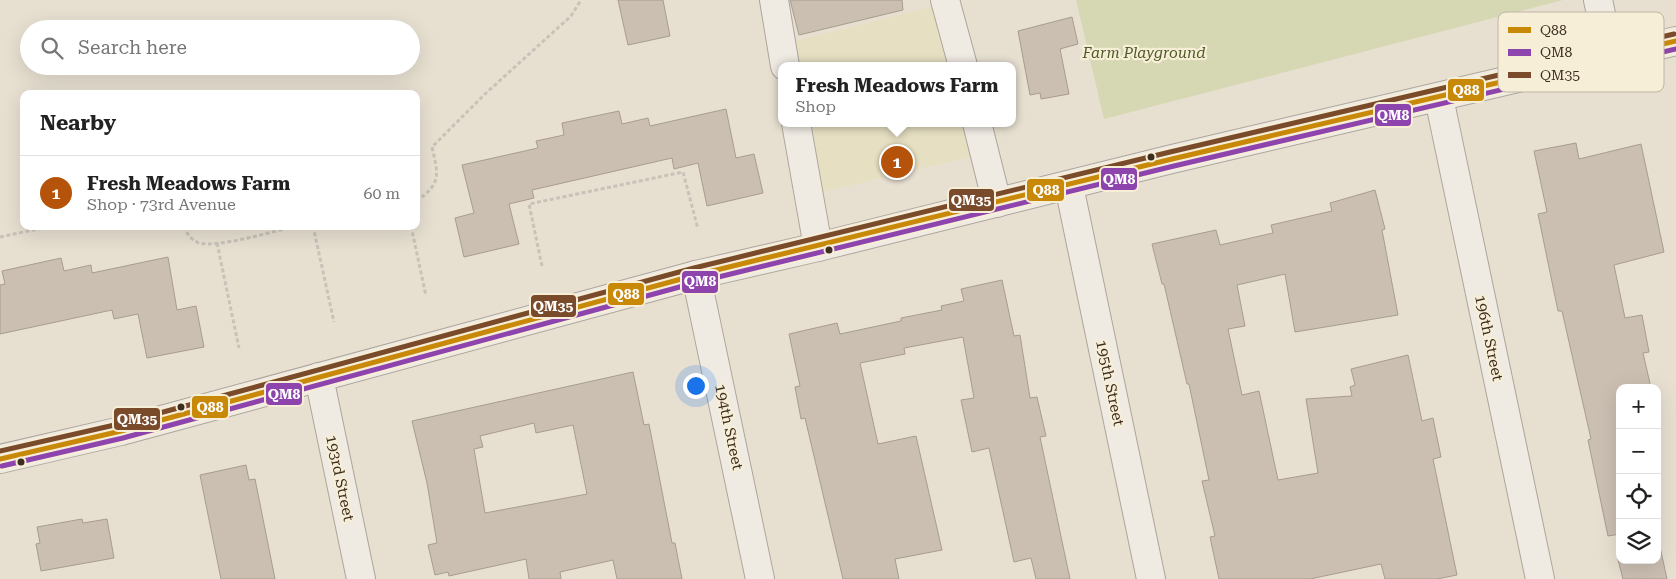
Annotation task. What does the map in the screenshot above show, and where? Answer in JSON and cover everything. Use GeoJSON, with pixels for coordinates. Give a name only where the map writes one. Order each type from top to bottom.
{"type":"FeatureCollection","features":[{"type":"Feature","properties":{"kind":"street"},"geometry":{"type":"LineString","coordinates":[[774,0],[784,62]]}},
{"type":"Feature","properties":{"kind":"street"},"geometry":{"type":"LineString","coordinates":[[945,0],[962,62]]}},
{"type":"Feature","properties":{"kind":"street"},"geometry":{"type":"LineString","coordinates":[[0,459],[121,431],[696,275],[818,248],[1172,159],[1498,84]]}},
{"type":"Feature","properties":{"kind":"street","name":"196th Street"},"geometry":{"type":"LineString","coordinates":[[1439,98],[1540,579]]}},
{"type":"Feature","properties":{"kind":"street"},"geometry":{"type":"LineString","coordinates":[[797,127],[818,248]]}},
{"type":"Feature","properties":{"kind":"street"},"geometry":{"type":"LineString","coordinates":[[978,127],[997,203]]}},
{"type":"Feature","properties":{"kind":"street","name":"195th Street"},"geometry":{"type":"LineString","coordinates":[[1069,186],[1151,579]]}},
{"type":"Feature","properties":{"kind":"street","name":"194th Street"},"geometry":{"type":"LineString","coordinates":[[696,275],[760,579]]}},
{"type":"Feature","properties":{"kind":"street","name":"193rd Street"},"geometry":{"type":"LineString","coordinates":[[318,377],[361,579]]}},
{"type":"Feature","properties":{"kind":"path"},"geometry":{"type":"LineString","coordinates":[[420,198],[435,185],[438,174],[432,147],[484,94],[571,16],[581,0]]}},
{"type":"Feature","properties":{"kind":"path"},"geometry":{"type":"LineString","coordinates":[[542,266],[529,204],[683,172],[698,229]]}},
{"type":"Feature","properties":{"kind":"path"},"geometry":{"type":"LineString","coordinates":[[0,237],[33,230]]}},
{"type":"Feature","properties":{"kind":"path"},"geometry":{"type":"LineString","coordinates":[[186,230],[190,237],[201,244],[217,243],[277,230]]}},
{"type":"Feature","properties":{"kind":"path"},"geometry":{"type":"LineString","coordinates":[[314,230],[334,322]]}},
{"type":"Feature","properties":{"kind":"path"},"geometry":{"type":"LineString","coordinates":[[412,230],[426,296]]}},
{"type":"Feature","properties":{"kind":"path"},"geometry":{"type":"LineString","coordinates":[[217,243],[240,348]]}},
{"type":"Feature","properties":{"kind":"shaded area"},"geometry":{"type":"Polygon","coordinates":[[[935,6],[951,62],[791,62],[787,43],[935,6]]]}},
{"type":"Feature","properties":{"kind":"shaded area"},"geometry":{"type":"Polygon","coordinates":[[[804,127],[971,127],[979,155],[818,193],[804,127]]]}},
{"type":"Feature","properties":{"kind":"green space","name":"Farm Playground"},"geometry":{"type":"Polygon","coordinates":[[[1076,0],[1563,0],[1517,12],[1498,12],[1498,17],[1104,119],[1076,0]]]}},
{"type":"Feature","properties":{"kind":"building"},"geometry":{"type":"Polygon","coordinates":[[[618,0],[663,0],[670,36],[628,45],[618,0]]]}},
{"type":"Feature","properties":{"kind":"building"},"geometry":{"type":"Polygon","coordinates":[[[790,0],[902,0],[903,10],[799,35],[790,0]]]}},
{"type":"Feature","properties":{"kind":"building"},"geometry":{"type":"Polygon","coordinates":[[[1072,17],[1078,44],[1060,49],[1069,94],[1041,99],[1040,93],[1030,95],[1018,31],[1072,17]]]}},
{"type":"Feature","properties":{"kind":"building"},"geometry":{"type":"Polygon","coordinates":[[[726,109],[736,158],[754,154],[763,193],[707,206],[698,163],[674,169],[672,158],[532,190],[534,198],[509,204],[519,244],[464,257],[455,218],[474,213],[462,165],[538,148],[536,141],[564,135],[562,123],[619,111],[622,124],[648,118],[650,126],[726,109]]]}},
{"type":"Feature","properties":{"kind":"building"},"geometry":{"type":"Polygon","coordinates":[[[1576,143],[1579,159],[1641,144],[1664,252],[1614,265],[1625,318],[1642,315],[1649,352],[1643,353],[1650,384],[1616,384],[1616,535],[1608,536],[1588,440],[1591,439],[1562,311],[1558,311],[1538,214],[1547,212],[1534,151],[1576,143]]]}},
{"type":"Feature","properties":{"kind":"building"},"geometry":{"type":"Polygon","coordinates":[[[1375,190],[1385,229],[1382,230],[1398,315],[1295,332],[1285,274],[1237,285],[1245,326],[1228,329],[1242,395],[1259,391],[1278,480],[1318,473],[1306,399],[1352,396],[1350,387],[1355,385],[1351,369],[1408,355],[1422,421],[1433,418],[1441,457],[1433,459],[1457,575],[1437,579],[1385,579],[1381,564],[1310,579],[1219,579],[1210,537],[1215,536],[1202,481],[1209,480],[1189,384],[1187,384],[1164,284],[1162,284],[1152,244],[1216,230],[1220,245],[1273,233],[1271,225],[1332,211],[1330,203],[1375,190]]]}},
{"type":"Feature","properties":{"kind":"building"},"geometry":{"type":"Polygon","coordinates":[[[168,257],[177,310],[196,306],[204,347],[147,358],[138,314],[114,319],[112,310],[0,334],[0,285],[5,284],[2,271],[61,258],[64,271],[91,265],[92,273],[168,257]]]}},
{"type":"Feature","properties":{"kind":"building"},"geometry":{"type":"Polygon","coordinates":[[[1002,280],[1014,336],[1020,335],[1030,398],[1037,397],[1046,436],[1040,437],[1070,579],[1036,579],[1031,558],[1014,562],[989,448],[972,452],[961,400],[974,398],[963,337],[904,348],[905,354],[860,363],[878,444],[916,436],[942,550],[895,559],[899,579],[843,579],[805,418],[801,419],[795,387],[800,386],[789,334],[837,323],[840,334],[901,321],[901,318],[942,310],[941,306],[964,301],[961,289],[1002,280]]]}},
{"type":"Feature","properties":{"kind":"building"},"geometry":{"type":"Polygon","coordinates":[[[633,372],[644,425],[649,424],[672,543],[675,543],[682,579],[617,579],[613,560],[560,572],[561,579],[529,579],[526,559],[449,576],[448,572],[435,575],[428,545],[437,543],[427,483],[412,421],[633,372]],[[534,423],[480,436],[483,447],[474,449],[485,513],[587,494],[573,425],[536,433],[534,423]]]}},
{"type":"Feature","properties":{"kind":"building"},"geometry":{"type":"Polygon","coordinates":[[[246,465],[249,480],[255,479],[275,579],[221,579],[200,475],[246,465]]]}},
{"type":"Feature","properties":{"kind":"building"},"geometry":{"type":"Polygon","coordinates":[[[82,519],[83,523],[107,519],[114,558],[41,571],[36,544],[40,543],[37,527],[82,519]]]}},
{"type":"Feature","properties":{"kind":"building"},"geometry":{"type":"Polygon","coordinates":[[[1661,552],[1667,579],[1623,579],[1619,564],[1661,564],[1661,552]]]}},
{"type":"Feature","properties":{"kind":"transit line","name":"QM35"},"geometry":{"type":"LineString","coordinates":[[1664,36],[1674,34]]}},
{"type":"Feature","properties":{"kind":"transit line","name":"Q88"},"geometry":{"type":"LineString","coordinates":[[1664,44],[1676,41]]}},
{"type":"Feature","properties":{"kind":"transit line","name":"QM8"},"geometry":{"type":"LineString","coordinates":[[1664,52],[1676,49]]}},
{"type":"Feature","properties":{"kind":"transit line","name":"QM35"},"geometry":{"type":"LineString","coordinates":[[0,451],[119,424],[694,268],[1170,152],[1498,75]]}},
{"type":"Feature","properties":{"kind":"transit line","name":"Q88"},"geometry":{"type":"LineString","coordinates":[[0,459],[121,431],[696,275],[1172,159],[1498,83]]}},
{"type":"Feature","properties":{"kind":"transit line","name":"QM8"},"geometry":{"type":"LineString","coordinates":[[2,466],[123,438],[698,282],[1174,166],[1498,90]]}},
{"type":"Feature","properties":{"kind":"place","name":"Fresh Meadows Farm"},"geometry":{"type":"Point","coordinates":[897,162]}}]}
